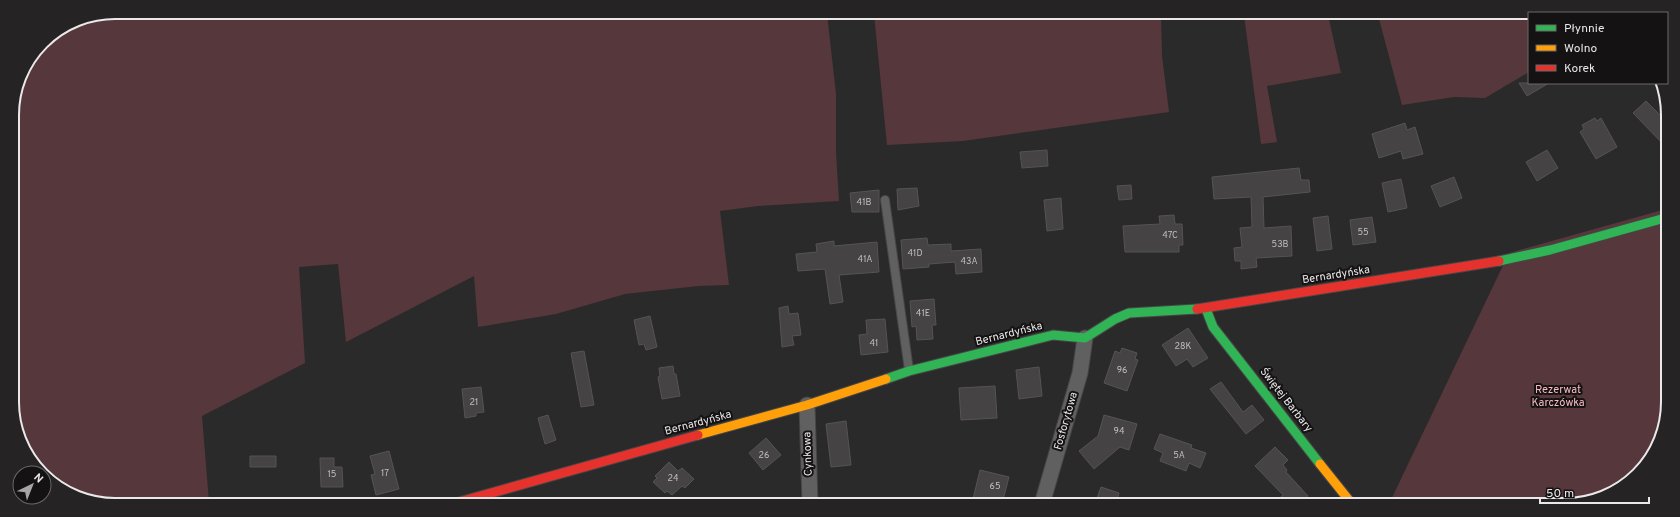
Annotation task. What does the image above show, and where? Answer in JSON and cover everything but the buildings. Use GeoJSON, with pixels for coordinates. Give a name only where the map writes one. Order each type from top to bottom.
{"type":"FeatureCollection","features":[{"type":"Feature","properties":{"kind":"street","name":"Bernardyńska"},"geometry":{"type":"LineString","coordinates":[[473,498],[807,405],[909,371],[1053,335],[1085,338],[1115,319],[1129,313],[1206,309],[1510,259],[1550,250],[1661,219]]}},
{"type":"Feature","properties":{"kind":"street","name":"Świętej Barbary"},"geometry":{"type":"LineString","coordinates":[[1206,309],[1213,327],[1347,498]]}},
{"type":"Feature","properties":{"kind":"street","name":"Fosforytowa"},"geometry":{"type":"LineString","coordinates":[[1044,498],[1080,373],[1085,338]]}},
{"type":"Feature","properties":{"kind":"street","name":"Cynkowa"},"geometry":{"type":"LineString","coordinates":[[807,405],[810,498]]}},
{"type":"Feature","properties":{"kind":"lane"},"geometry":{"type":"LineString","coordinates":[[885,200],[909,371]]}},
{"type":"Feature","properties":{"kind":"green space"},"geometry":{"type":"Polygon","coordinates":[[[109,19],[828,19],[836,94],[836,153],[839,201],[758,206],[720,211],[729,285],[698,286],[625,294],[556,314],[478,327],[474,276],[346,342],[338,264],[299,267],[305,363],[202,416],[209,498],[115,498],[90,495],[78,491],[56,478],[52,474],[52,465],[43,465],[39,461],[29,445],[24,433],[19,408],[19,109],[22,90],[29,72],[47,47],[56,39],[78,26],[109,19]]]}},
{"type":"Feature","properties":{"kind":"green space"},"geometry":{"type":"Polygon","coordinates":[[[874,19],[1161,19],[1162,56],[1169,112],[963,141],[887,145],[874,19]]]}},
{"type":"Feature","properties":{"kind":"green space"},"geometry":{"type":"Polygon","coordinates":[[[1245,19],[1329,19],[1341,73],[1267,86],[1277,142],[1261,144],[1245,19]]]}},
{"type":"Feature","properties":{"kind":"green space"},"geometry":{"type":"Polygon","coordinates":[[[1379,19],[1528,19],[1528,73],[1485,98],[1454,97],[1402,105],[1379,19]]]}},
{"type":"Feature","properties":{"kind":"green space","name":"Rezerwat Karczówka"},"geometry":{"type":"Polygon","coordinates":[[[1661,210],[1661,402],[1658,427],[1654,439],[1641,461],[1624,478],[1602,491],[1584,496],[1571,498],[1392,498],[1509,253],[1661,210]]]}},
{"type":"Feature","properties":{"kind":"traffic: fast"},"geometry":{"type":"LineString","coordinates":[[1499,261],[1550,250],[1661,219]]}},
{"type":"Feature","properties":{"kind":"traffic: fast"},"geometry":{"type":"LineString","coordinates":[[886,379],[909,371],[1053,335],[1085,338],[1115,319],[1129,313],[1197,309]]}},
{"type":"Feature","properties":{"kind":"traffic: fast"},"geometry":{"type":"LineString","coordinates":[[1206,309],[1213,327],[1320,464]]}},
{"type":"Feature","properties":{"kind":"traffic: slow"},"geometry":{"type":"LineString","coordinates":[[698,435],[807,405],[886,379]]}},
{"type":"Feature","properties":{"kind":"traffic: slow"},"geometry":{"type":"LineString","coordinates":[[1320,464],[1347,498]]}},
{"type":"Feature","properties":{"kind":"traffic: jam"},"geometry":{"type":"LineString","coordinates":[[1197,309],[1499,261]]}},
{"type":"Feature","properties":{"kind":"traffic: jam"},"geometry":{"type":"LineString","coordinates":[[473,498],[698,435]]}}]}
